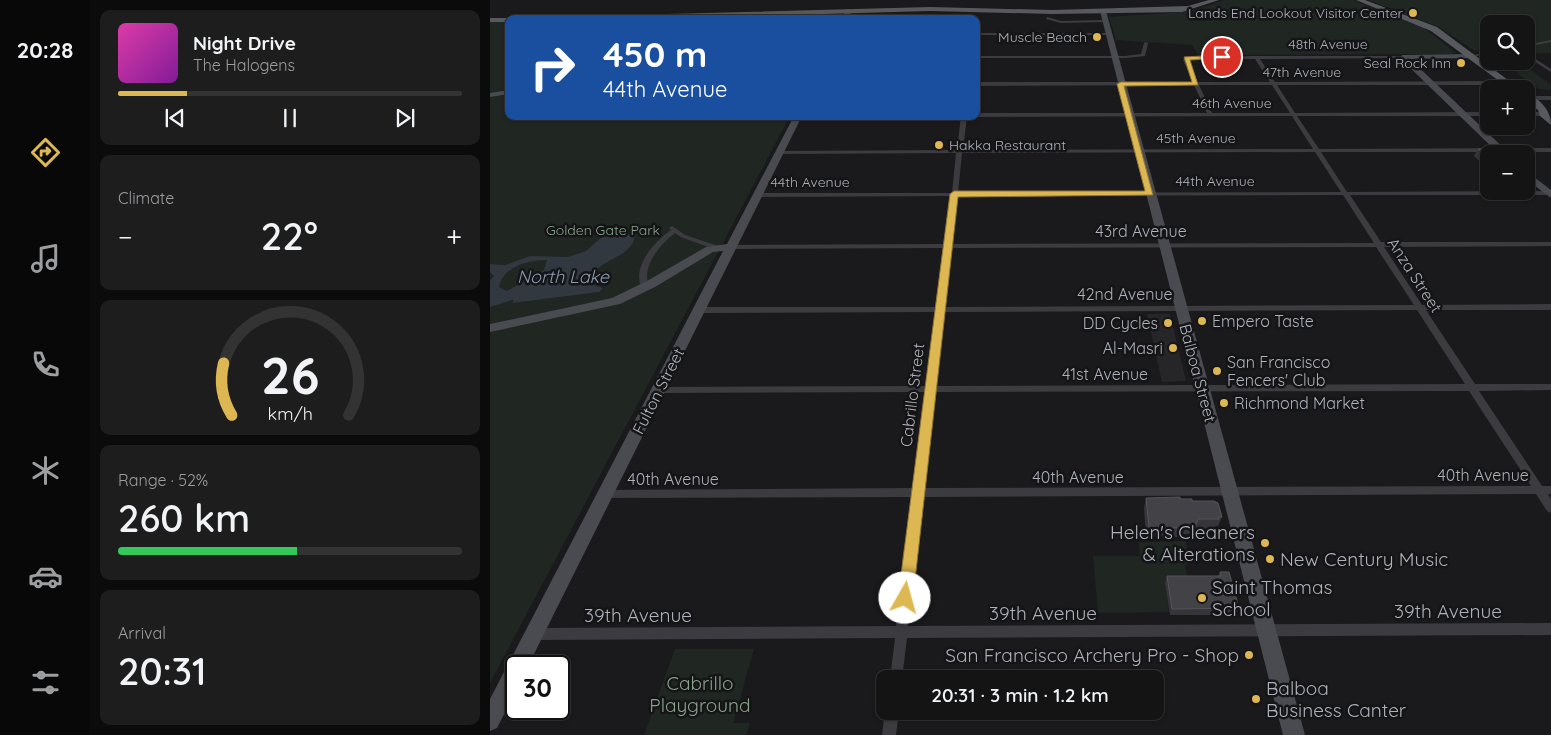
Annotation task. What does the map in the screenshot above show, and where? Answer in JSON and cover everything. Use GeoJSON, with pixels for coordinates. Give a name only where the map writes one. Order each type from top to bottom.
{"type":"FeatureCollection","features":[{"type":"Feature","properties":{"kind":"main road"},"geometry":{"type":"LineString","coordinates":[[787,14],[821,11],[848,15],[970,12],[1103,15],[1191,8],[1216,0]]}},
{"type":"Feature","properties":{"kind":"main road"},"geometry":{"type":"LineString","coordinates":[[1359,0],[1428,26],[1480,62]]}},
{"type":"Feature","properties":{"kind":"main road"},"geometry":{"type":"LineString","coordinates":[[1179,6],[1205,4]]}},
{"type":"Feature","properties":{"kind":"main road"},"geometry":{"type":"LineString","coordinates":[[997,10],[1008,8]]}},
{"type":"Feature","properties":{"kind":"main road"},"geometry":{"type":"LineString","coordinates":[[677,15],[848,15],[997,10],[1103,15]]}},
{"type":"Feature","properties":{"kind":"main road"},"geometry":{"type":"LineString","coordinates":[[953,15],[970,12]]}},
{"type":"Feature","properties":{"kind":"main road"},"geometry":{"type":"LineString","coordinates":[[885,13],[898,15]]}},
{"type":"Feature","properties":{"kind":"main road"},"geometry":{"type":"LineString","coordinates":[[490,20],[505,20]]}},
{"type":"Feature","properties":{"kind":"main road"},"geometry":{"type":"LineString","coordinates":[[1459,47],[1480,51]]}},
{"type":"Feature","properties":{"kind":"main road"},"geometry":{"type":"LineString","coordinates":[[1470,56],[1468,59],[1499,80]]}},
{"type":"Feature","properties":{"kind":"main road"},"geometry":{"type":"LineString","coordinates":[[1491,70],[1501,80]]}},
{"type":"Feature","properties":{"kind":"main road"},"geometry":{"type":"LineString","coordinates":[[1535,106],[1551,122]]}},
{"type":"Feature","properties":{"kind":"street"},"geometry":{"type":"LineString","coordinates":[[1046,18],[1060,22],[1103,15]]}},
{"type":"Feature","properties":{"kind":"street","name":"Balboa Street"},"geometry":{"type":"LineString","coordinates":[[1103,15],[1294,735]]}},
{"type":"Feature","properties":{"kind":"street"},"geometry":{"type":"LineString","coordinates":[[980,34],[1107,34]]}},
{"type":"Feature","properties":{"kind":"street"},"geometry":{"type":"LineString","coordinates":[[1535,44],[1551,41]]}},
{"type":"Feature","properties":{"kind":"street"},"geometry":{"type":"LineString","coordinates":[[980,57],[1114,57],[1143,55],[1146,43]]}},
{"type":"Feature","properties":{"kind":"street"},"geometry":{"type":"LineString","coordinates":[[1470,56],[1480,54]]}},
{"type":"Feature","properties":{"kind":"street","name":"48th Avenue"},"geometry":{"type":"LineString","coordinates":[[1196,84],[1185,60],[1187,58],[1470,56]]}},
{"type":"Feature","properties":{"kind":"street","name":"Anza Street"},"geometry":{"type":"LineString","coordinates":[[1256,57],[1551,508]]}},
{"type":"Feature","properties":{"kind":"street"},"geometry":{"type":"LineString","coordinates":[[1403,57],[1496,145]]}},
{"type":"Feature","properties":{"kind":"street"},"geometry":{"type":"LineString","coordinates":[[1535,60],[1551,71]]}},
{"type":"Feature","properties":{"kind":"street","name":"47th Avenue"},"geometry":{"type":"LineString","coordinates":[[980,84],[1430,83],[1480,85]]}},
{"type":"Feature","properties":{"kind":"street"},"geometry":{"type":"LineString","coordinates":[[1196,84],[1210,114]]}},
{"type":"Feature","properties":{"kind":"street"},"geometry":{"type":"LineString","coordinates":[[490,95],[505,93]]}},
{"type":"Feature","properties":{"kind":"street"},"geometry":{"type":"LineString","coordinates":[[1535,99],[1551,98]]}},
{"type":"Feature","properties":{"kind":"street","name":"46th Avenue"},"geometry":{"type":"LineString","coordinates":[[980,115],[1480,114]]}},
{"type":"Feature","properties":{"kind":"street"},"geometry":{"type":"LineString","coordinates":[[1535,114],[1543,114]]}},
{"type":"Feature","properties":{"kind":"street","name":"Fulton Street"},"geometry":{"type":"LineString","coordinates":[[524,655],[700,310],[724,247],[758,194],[796,120]]}},
{"type":"Feature","properties":{"kind":"street","name":"Cabrillo Street"},"geometry":{"type":"LineString","coordinates":[[897,670],[964,120]]}},
{"type":"Feature","properties":{"kind":"street","name":"45th Avenue"},"geometry":{"type":"LineString","coordinates":[[780,152],[1317,150],[1480,152]]}},
{"type":"Feature","properties":{"kind":"street","name":"45th Avenue"},"geometry":{"type":"LineString","coordinates":[[1535,151],[1551,150]]}},
{"type":"Feature","properties":{"kind":"street"},"geometry":{"type":"LineString","coordinates":[[1535,182],[1550,195]]}},
{"type":"Feature","properties":{"kind":"street","name":"44th Avenue"},"geometry":{"type":"LineString","coordinates":[[758,194],[1345,193],[1550,195]]}},
{"type":"Feature","properties":{"kind":"street"},"geometry":{"type":"LineString","coordinates":[[645,287],[643,283],[646,262],[673,229],[724,247]]}},
{"type":"Feature","properties":{"kind":"street","name":"43rd Avenue"},"geometry":{"type":"LineString","coordinates":[[724,247],[1551,244]]}},
{"type":"Feature","properties":{"kind":"street"},"geometry":{"type":"LineString","coordinates":[[490,328],[609,303],[724,247]]}},
{"type":"Feature","properties":{"kind":"street","name":"42nd Avenue"},"geometry":{"type":"LineString","coordinates":[[700,310],[1551,307]]}},
{"type":"Feature","properties":{"kind":"street","name":"41st Avenue"},"geometry":{"type":"LineString","coordinates":[[659,390],[1551,387]]}},
{"type":"Feature","properties":{"kind":"street","name":"40th Avenue"},"geometry":{"type":"LineString","coordinates":[[606,494],[1551,490]]}},
{"type":"Feature","properties":{"kind":"street","name":"39th Avenue"},"geometry":{"type":"LineString","coordinates":[[534,634],[1551,629]]}},
{"type":"Feature","properties":{"kind":"street"},"geometry":{"type":"LineString","coordinates":[[490,721],[505,692]]}},
{"type":"Feature","properties":{"kind":"street"},"geometry":{"type":"LineString","coordinates":[[889,735],[891,720]]}},
{"type":"Feature","properties":{"kind":"shaded area"},"geometry":{"type":"Polygon","coordinates":[[[1147,314],[1170,314],[1186,381],[1162,382],[1147,314]]]}},
{"type":"Feature","properties":{"kind":"green space"},"geometry":{"type":"Polygon","coordinates":[[[1224,0],[1353,0],[1424,28],[1456,53],[1198,55],[1192,45],[1116,40],[1109,17],[1182,12],[1205,7],[1224,0]]]}},
{"type":"Feature","properties":{"kind":"green space"},"geometry":{"type":"Polygon","coordinates":[[[1368,0],[1551,0],[1551,53],[1535,53],[1535,15],[1480,15],[1480,50],[1475,51],[1439,27],[1368,0]]]}},
{"type":"Feature","properties":{"kind":"green space","name":"Golden Gate Park"},"geometry":{"type":"Polygon","coordinates":[[[490,22],[505,22],[505,120],[788,120],[490,683],[490,22]]]}},
{"type":"Feature","properties":{"kind":"green space"},"geometry":{"type":"Polygon","coordinates":[[[1531,70],[1551,85],[1551,90],[1539,89],[1535,86],[1535,80],[1527,80],[1517,73],[1519,72],[1511,71],[1531,70]]]}},
{"type":"Feature","properties":{"kind":"green space"},"geometry":{"type":"Polygon","coordinates":[[[1186,541],[1190,564],[1185,565],[1189,583],[1165,583],[1169,612],[1098,613],[1093,556],[1140,556],[1139,542],[1186,541]]]}},
{"type":"Feature","properties":{"kind":"green space","name":"Cabrillo Playground"},"geometry":{"type":"Polygon","coordinates":[[[675,649],[754,649],[733,723],[750,723],[746,735],[644,735],[675,649]]]}},
{"type":"Feature","properties":{"kind":"water","name":"North Lake"},"geometry":{"type":"Polygon","coordinates":[[[624,232],[635,236],[633,243],[628,249],[596,270],[591,276],[592,284],[603,288],[599,292],[512,303],[514,300],[512,300],[490,307],[490,281],[494,276],[490,272],[490,264],[505,265],[530,256],[568,257],[586,251],[603,236],[624,232]],[[547,260],[525,263],[511,269],[501,280],[499,287],[507,291],[544,270],[547,260]]]}},
{"type":"Feature","properties":{"kind":"building"},"geometry":{"type":"Polygon","coordinates":[[[1180,497],[1180,499],[1192,499],[1192,501],[1214,501],[1218,503],[1222,517],[1218,517],[1219,519],[1198,519],[1196,525],[1186,525],[1179,528],[1149,527],[1146,498],[1180,497]]]}},
{"type":"Feature","properties":{"kind":"building","name":"Saint Thomas School"},"geometry":{"type":"Polygon","coordinates":[[[1220,572],[1229,572],[1239,608],[1172,609],[1167,576],[1221,576],[1220,572]]]}},
{"type":"Feature","properties":{"kind":"place","name":"Lands End Lookout Visitor Center"},"geometry":{"type":"Point","coordinates":[1413,13]}},
{"type":"Feature","properties":{"kind":"place","name":"Muscle Beach"},"geometry":{"type":"Point","coordinates":[1097,37]}},
{"type":"Feature","properties":{"kind":"place","name":"Seal Rock Inn"},"geometry":{"type":"Point","coordinates":[1461,63]}},
{"type":"Feature","properties":{"kind":"place","name":"Hakka Restaurant"},"geometry":{"type":"Point","coordinates":[939,145]}},
{"type":"Feature","properties":{"kind":"place","name":"Empero Taste"},"geometry":{"type":"Point","coordinates":[1202,321]}},
{"type":"Feature","properties":{"kind":"place","name":"DD Cycles"},"geometry":{"type":"Point","coordinates":[1168,323]}},
{"type":"Feature","properties":{"kind":"place","name":"Al-Masri"},"geometry":{"type":"Point","coordinates":[1173,348]}},
{"type":"Feature","properties":{"kind":"place","name":"San Francisco Fencers' Club"},"geometry":{"type":"Point","coordinates":[1217,371]}},
{"type":"Feature","properties":{"kind":"place","name":"Richmond Market"},"geometry":{"type":"Point","coordinates":[1224,403]}},
{"type":"Feature","properties":{"kind":"place","name":"Helen's Cleaners & Alterations"},"geometry":{"type":"Point","coordinates":[1265,543]}},
{"type":"Feature","properties":{"kind":"place","name":"New Century Music"},"geometry":{"type":"Point","coordinates":[1270,559]}},
{"type":"Feature","properties":{"kind":"place","name":"Saint Thomas School"},"geometry":{"type":"Point","coordinates":[1202,598]}},
{"type":"Feature","properties":{"kind":"place","name":"San Francisco Archery Pro - Shop"},"geometry":{"type":"Point","coordinates":[1249,655]}},
{"type":"Feature","properties":{"kind":"place","name":"Balboa Business Canter"},"geometry":{"type":"Point","coordinates":[1256,699]}},
{"type":"Feature","properties":{"kind":"route"},"geometry":{"type":"LineString","coordinates":[[905,598],[954,194],[1150,194],[1121,84],[1196,84],[1185,60],[1186,58],[1222,57]]}}]}
